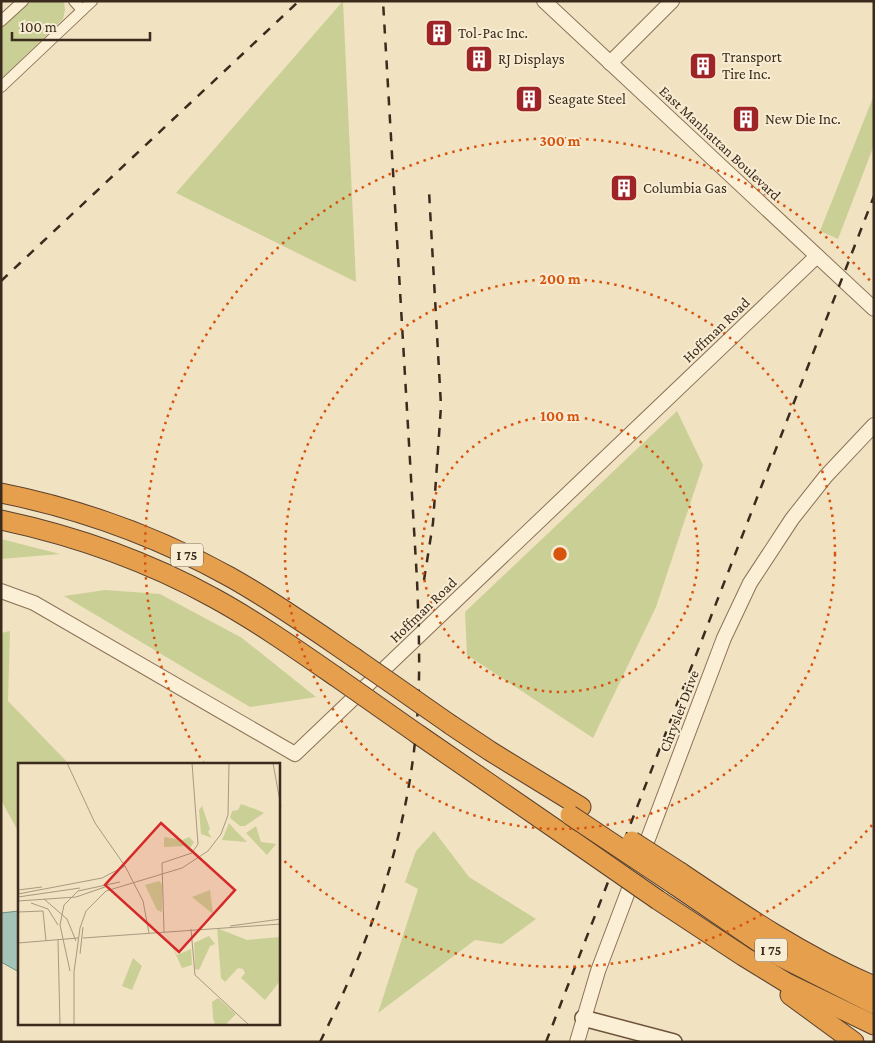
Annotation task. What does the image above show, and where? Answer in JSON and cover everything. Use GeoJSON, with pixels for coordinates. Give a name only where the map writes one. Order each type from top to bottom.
{"type":"FeatureCollection","features":[{"type":"Feature","properties":{"kind":"highway","name":"I 75"},"geometry":{"type":"LineString","coordinates":[[1,493],[50,504],[143,535],[188,555],[260,595],[677,878],[779,956],[874,1004]]}},
{"type":"Feature","properties":{"kind":"highway","name":"I 75"},"geometry":{"type":"LineString","coordinates":[[1,520],[45,530],[140,562],[186,583],[245,616],[335,676],[658,900],[743,956],[787,983],[874,1026]]}},
{"type":"Feature","properties":{"kind":"highway"},"geometry":{"type":"LineString","coordinates":[[677,878],[781,938],[874,986]]}},
{"type":"Feature","properties":{"kind":"highway"},"geometry":{"type":"LineString","coordinates":[[743,956],[782,989],[854,1042]]}},
{"type":"Feature","properties":{"kind":"main road"},"geometry":{"type":"LineString","coordinates":[[583,1018],[674,1042]]}},
{"type":"Feature","properties":{"kind":"street"},"geometry":{"type":"LineString","coordinates":[[1,21],[22,1]]}},
{"type":"Feature","properties":{"kind":"street"},"geometry":{"type":"LineString","coordinates":[[74,1],[82,10]]}},
{"type":"Feature","properties":{"kind":"street"},"geometry":{"type":"LineString","coordinates":[[1,87],[92,1]]}},
{"type":"Feature","properties":{"kind":"street","name":"East Manhattan Boulevard"},"geometry":{"type":"LineString","coordinates":[[544,1],[874,309]]}},
{"type":"Feature","properties":{"kind":"street"},"geometry":{"type":"LineString","coordinates":[[610,63],[672,1]]}},
{"type":"Feature","properties":{"kind":"street","name":"Hoffman Road"},"geometry":{"type":"LineString","coordinates":[[1,591],[34,603],[295,754],[817,256]]}},
{"type":"Feature","properties":{"kind":"street","name":"Chrysler Drive"},"geometry":{"type":"LineString","coordinates":[[577,1042],[598,971],[724,638],[750,583],[792,520],[826,476],[874,424]]}},
{"type":"Feature","properties":{"kind":"green space"},"geometry":{"type":"Polygon","coordinates":[[[28,1],[64,1],[63,19],[1,79],[1,26],[28,1]]]}},
{"type":"Feature","properties":{"kind":"green space"},"geometry":{"type":"Polygon","coordinates":[[[343,1],[356,282],[176,193],[343,1]]]}},
{"type":"Feature","properties":{"kind":"green space"},"geometry":{"type":"Polygon","coordinates":[[[874,95],[874,145],[838,239],[820,231],[874,95]]]}},
{"type":"Feature","properties":{"kind":"green space"},"geometry":{"type":"Polygon","coordinates":[[[677,411],[703,465],[656,607],[593,738],[467,655],[465,612],[677,411]]]}},
{"type":"Feature","properties":{"kind":"green space"},"geometry":{"type":"Polygon","coordinates":[[[1,539],[60,554],[1,559],[1,539]]]}},
{"type":"Feature","properties":{"kind":"green space"},"geometry":{"type":"Polygon","coordinates":[[[105,590],[160,594],[242,638],[316,697],[250,707],[64,596],[105,590]]]}},
{"type":"Feature","properties":{"kind":"green space"},"geometry":{"type":"Polygon","coordinates":[[[10,631],[8,701],[68,763],[18,763],[18,831],[1,800],[1,633],[10,631]]]}},
{"type":"Feature","properties":{"kind":"green space"},"geometry":{"type":"Polygon","coordinates":[[[434,831],[469,877],[536,919],[502,944],[475,940],[378,1013],[418,889],[405,882],[416,851],[434,831]]]}},
{"type":"Feature","properties":{"kind":"water"},"geometry":{"type":"Polygon","coordinates":[[[18,911],[18,971],[1,962],[1,913],[18,911]]]}},
{"type":"Feature","properties":{"kind":"railway"},"geometry":{"type":"LineString","coordinates":[[1,281],[299,1]]}},
{"type":"Feature","properties":{"kind":"railway"},"geometry":{"type":"LineString","coordinates":[[320,1042],[354,968],[383,891],[404,813],[418,713],[417,580],[383,1]]}},
{"type":"Feature","properties":{"kind":"railway"},"geometry":{"type":"LineString","coordinates":[[424,580],[433,523],[441,406],[429,191]]}},
{"type":"Feature","properties":{"kind":"railway"},"geometry":{"type":"LineString","coordinates":[[546,1042],[874,196]]}},
{"type":"Feature","properties":{"kind":"place","name":"Tol-Pac Inc."},"geometry":{"type":"Point","coordinates":[439,33]}},
{"type":"Feature","properties":{"kind":"place","name":"RJ Displays"},"geometry":{"type":"Point","coordinates":[479,59]}},
{"type":"Feature","properties":{"kind":"place","name":"Transport Tire Inc."},"geometry":{"type":"Point","coordinates":[703,66]}},
{"type":"Feature","properties":{"kind":"place","name":"Seagate Steel"},"geometry":{"type":"Point","coordinates":[529,99]}},
{"type":"Feature","properties":{"kind":"place","name":"New Die Inc."},"geometry":{"type":"Point","coordinates":[746,119]}},
{"type":"Feature","properties":{"kind":"place","name":"Columbia Gas"},"geometry":{"type":"Point","coordinates":[624,188]}}]}
